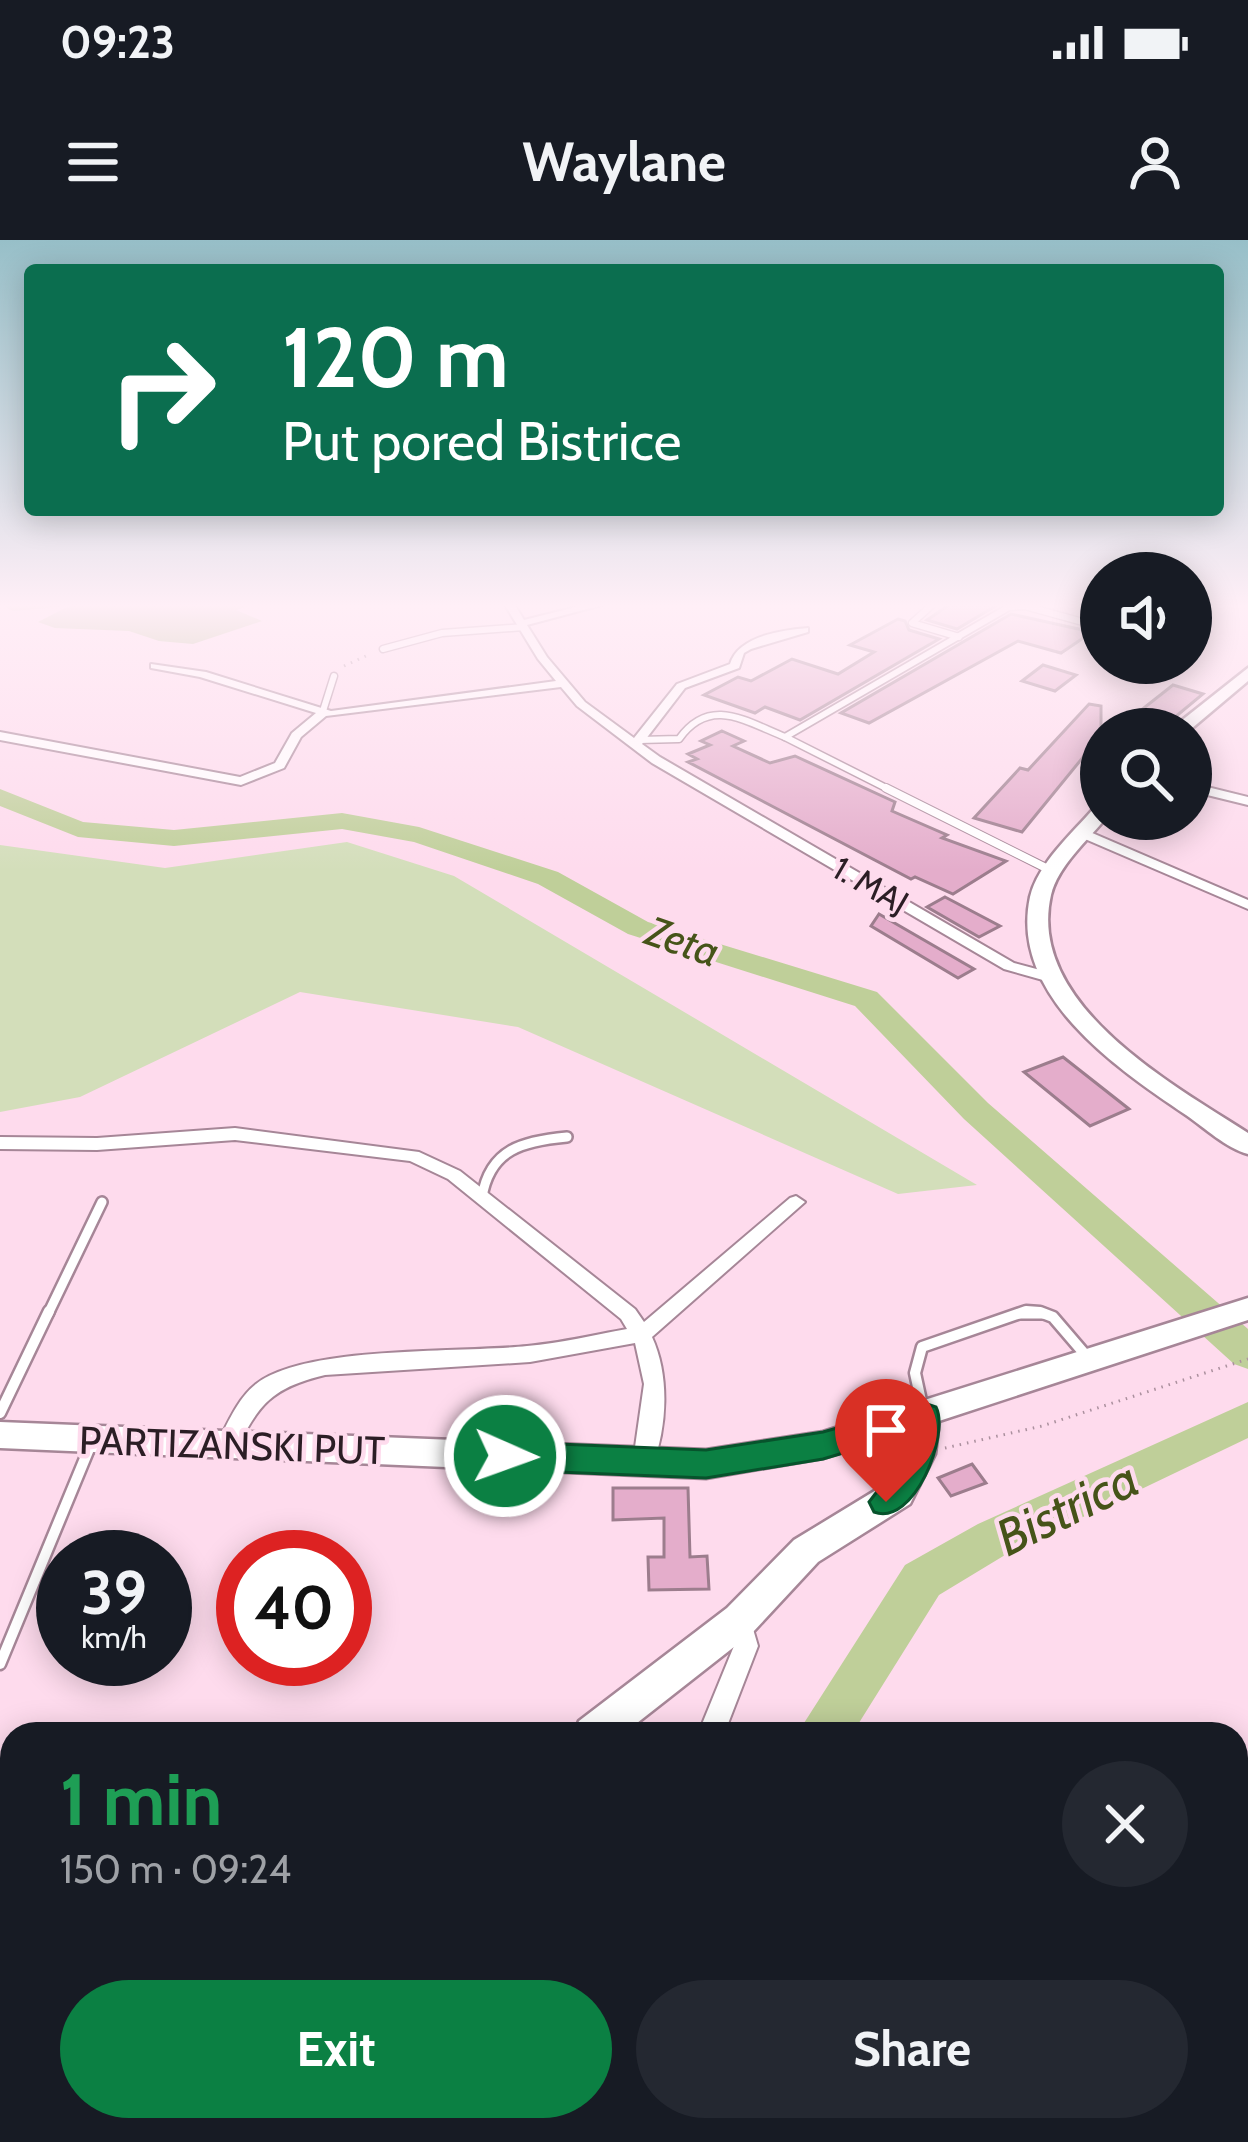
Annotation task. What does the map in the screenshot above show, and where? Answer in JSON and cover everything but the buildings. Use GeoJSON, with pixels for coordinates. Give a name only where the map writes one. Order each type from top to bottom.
{"type":"FeatureCollection","features":[{"type":"Feature","properties":{"kind":"street"},"geometry":{"type":"LineString","coordinates":[[261,694],[322,714],[497,694]]}},
{"type":"Feature","properties":{"kind":"street","name":"1. MAJ"},"geometry":{"type":"LineString","coordinates":[[573,694],[580,704],[638,742],[1009,966],[1050,977]]}},
{"type":"Feature","properties":{"kind":"street"},"geometry":{"type":"LineString","coordinates":[[638,742],[675,694]]}},
{"type":"Feature","properties":{"kind":"street"},"geometry":{"type":"LineString","coordinates":[[0,736],[242,781],[280,765],[296,735],[322,714]]}},
{"type":"Feature","properties":{"kind":"street"},"geometry":{"type":"LineString","coordinates":[[1212,792],[1248,801]]}},
{"type":"Feature","properties":{"kind":"street"},"geometry":{"type":"LineString","coordinates":[[1080,837],[1052,872],[1036,917],[1050,977],[1099,1039],[1248,1145]]}},
{"type":"Feature","properties":{"kind":"street"},"geometry":{"type":"LineString","coordinates":[[1101,840],[1244,897]]}},
{"type":"Feature","properties":{"kind":"street"},"geometry":{"type":"LineString","coordinates":[[0,1143],[97,1144],[235,1134],[413,1156],[454,1175],[628,1314],[644,1334],[656,1376],[644,1461]]}},
{"type":"Feature","properties":{"kind":"street"},"geometry":{"type":"LineString","coordinates":[[227,1445],[254,1400],[287,1376],[325,1367],[530,1354],[644,1334],[796,1202]]}},
{"type":"Feature","properties":{"kind":"street","name":"PARTIZANSKI PUT"},"geometry":{"type":"LineString","coordinates":[[0,1435],[730,1461],[823,1445],[924,1416],[1248,1309]]}},
{"type":"Feature","properties":{"kind":"street"},"geometry":{"type":"LineString","coordinates":[[608,1722],[740,1620],[806,1551],[898,1494],[919,1454],[924,1416]]}},
{"type":"Feature","properties":{"kind":"street"},"geometry":{"type":"LineString","coordinates":[[716,1722],[746,1646],[740,1620]]}},
{"type":"Feature","properties":{"kind":"lane"},"geometry":{"type":"LineString","coordinates":[[322,714],[328,694]]}},
{"type":"Feature","properties":{"kind":"lane"},"geometry":{"type":"LineString","coordinates":[[785,737],[860,694]]}},
{"type":"Feature","properties":{"kind":"lane"},"geometry":{"type":"LineString","coordinates":[[638,742],[679,739],[692,720],[703,715],[730,718],[785,737],[1052,872]]}},
{"type":"Feature","properties":{"kind":"lane"},"geometry":{"type":"LineString","coordinates":[[482,1198],[484,1172],[490,1162],[524,1142],[567,1137]]}},
{"type":"Feature","properties":{"kind":"lane"},"geometry":{"type":"LineString","coordinates":[[0,1413],[102,1202]]}},
{"type":"Feature","properties":{"kind":"lane"},"geometry":{"type":"LineString","coordinates":[[924,1416],[915,1373],[922,1347],[1026,1311],[1053,1317],[1089,1359]]}},
{"type":"Feature","properties":{"kind":"lane"},"geometry":{"type":"LineString","coordinates":[[0,1664],[94,1439]]}},
{"type":"Feature","properties":{"kind":"path"},"geometry":{"type":"LineString","coordinates":[[919,1454],[1042,1426],[1248,1359]]}},
{"type":"Feature","properties":{"kind":"green space"},"geometry":{"type":"Polygon","coordinates":[[[347,842],[454,876],[977,1185],[898,1194],[518,1027],[300,992],[80,1097],[0,1112],[0,845],[165,868],[347,842]]]}},
{"type":"Feature","properties":{"kind":"waterway","name":"Zeta"},"geometry":{"type":"LineString","coordinates":[[0,797],[78,829],[174,838],[342,821],[419,835],[548,878],[638,928],[866,999],[976,1111],[1248,1353]]}},
{"type":"Feature","properties":{"kind":"waterway","name":"Bistrica"},"geometry":{"type":"LineString","coordinates":[[831,1722],[922,1580],[994,1538],[1248,1419]]}},
{"type":"Feature","properties":{"kind":"route"},"geometry":{"type":"LineString","coordinates":[[505,1456],[706,1464],[823,1445],[924,1416],[911,1474],[898,1494],[886,1502]]}}]}
